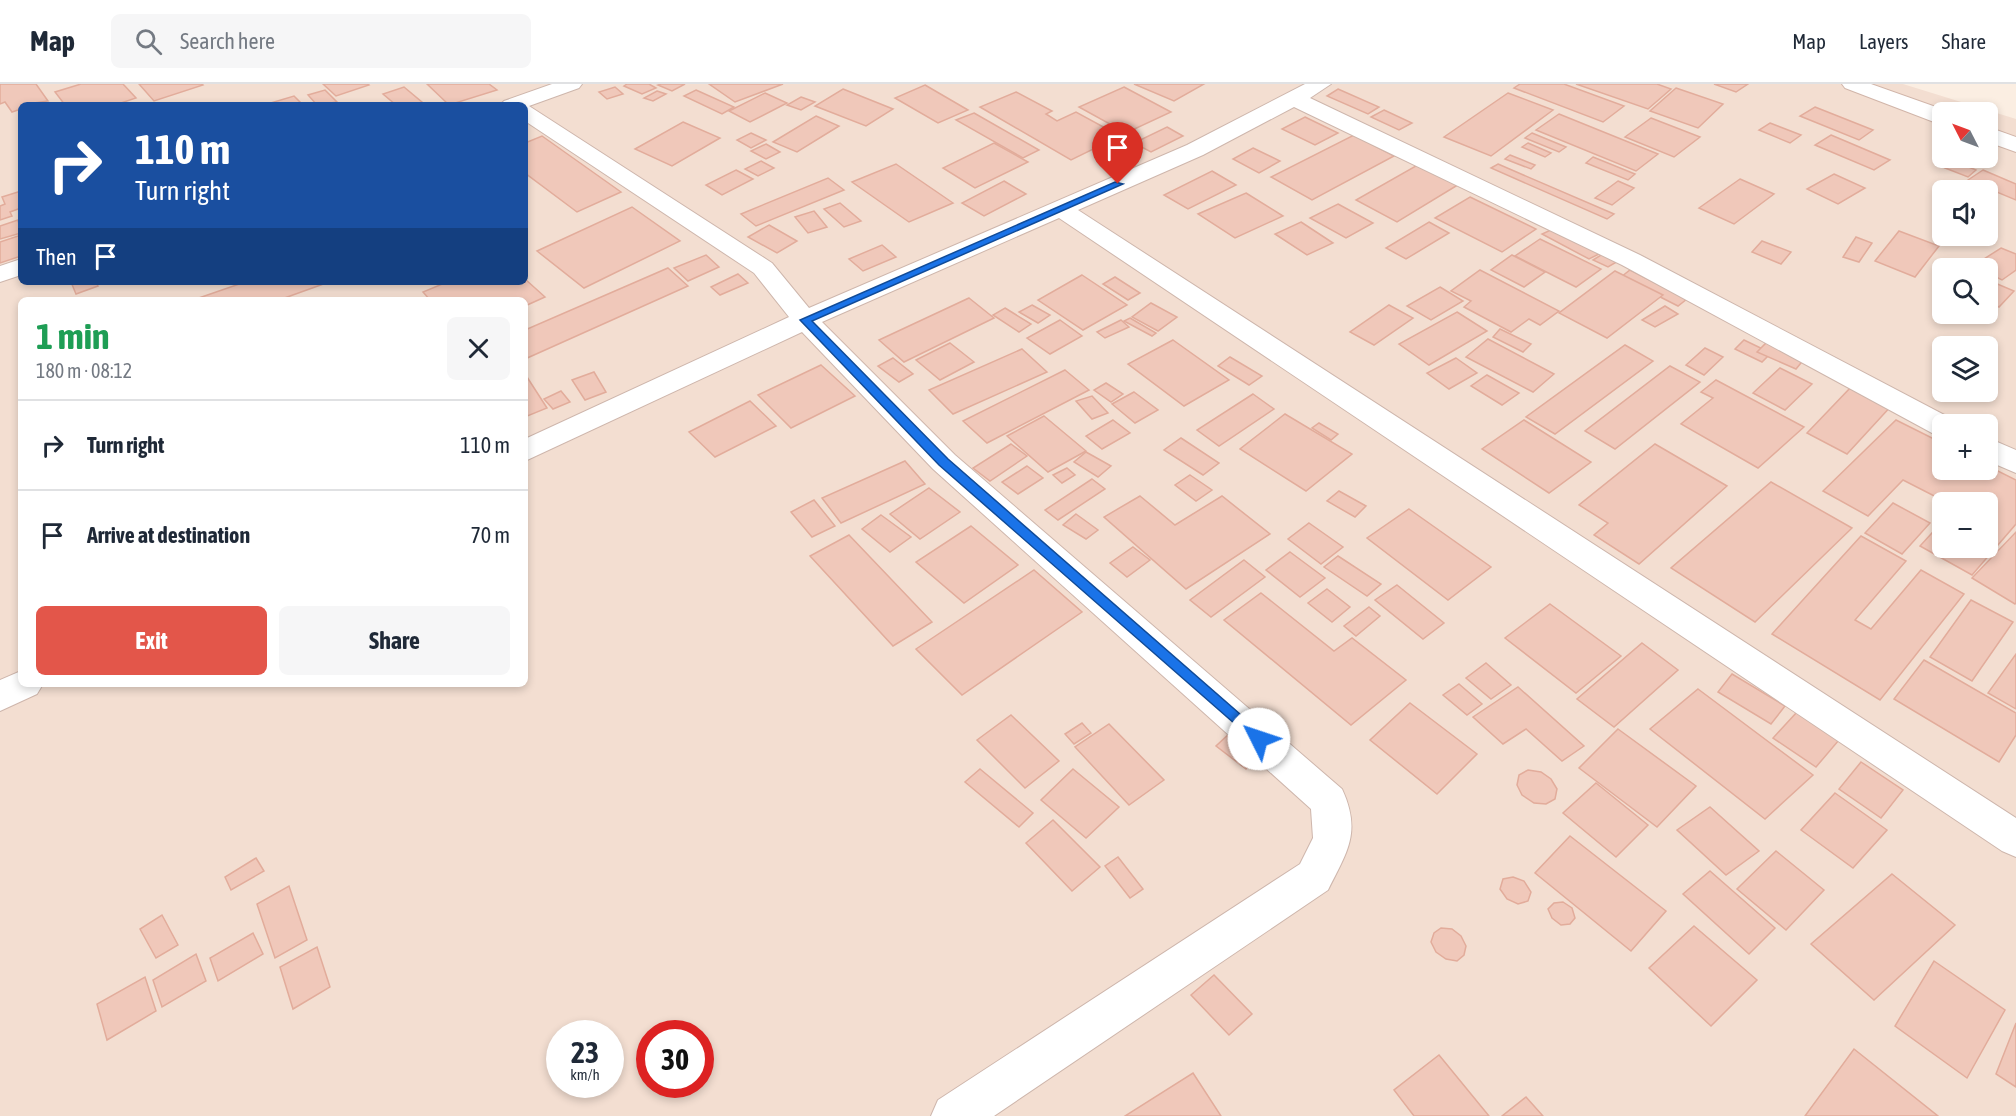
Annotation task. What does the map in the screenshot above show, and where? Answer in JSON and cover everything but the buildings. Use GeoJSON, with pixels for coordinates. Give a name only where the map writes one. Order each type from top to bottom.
{"type":"FeatureCollection","features":[{"type":"Feature","properties":{"kind":"street"},"geometry":{"type":"LineString","coordinates":[[526,102],[572,84]]}},
{"type":"Feature","properties":{"kind":"street"},"geometry":{"type":"LineString","coordinates":[[528,450],[805,320],[1195,150],[1321,84]]}},
{"type":"Feature","properties":{"kind":"street"},"geometry":{"type":"LineString","coordinates":[[1852,84],[1932,113]]}},
{"type":"Feature","properties":{"kind":"street"},"geometry":{"type":"LineString","coordinates":[[1295,99],[1631,260],[1932,421]]}},
{"type":"Feature","properties":{"kind":"street"},"geometry":{"type":"LineString","coordinates":[[528,114],[763,268],[805,320],[944,462],[1329,801],[1333,840],[1314,877],[954,1116]]}},
{"type":"Feature","properties":{"kind":"street"},"geometry":{"type":"LineString","coordinates":[[1998,138],[2016,145]]}},
{"type":"Feature","properties":{"kind":"street"},"geometry":{"type":"LineString","coordinates":[[1061,209],[2016,839]]}},
{"type":"Feature","properties":{"kind":"street"},"geometry":{"type":"LineString","coordinates":[[0,274],[18,268]]}},
{"type":"Feature","properties":{"kind":"street"},"geometry":{"type":"LineString","coordinates":[[1998,453],[2016,463]]}},
{"type":"Feature","properties":{"kind":"street"},"geometry":{"type":"LineString","coordinates":[[0,696],[20,687]]}},
{"type":"Feature","properties":{"kind":"shaded area"},"geometry":{"type":"Polygon","coordinates":[[[0,84],[1903,84],[1961,102],[1932,102],[1932,168],[1998,168],[1998,113],[2016,119],[2016,1116],[0,1116],[0,84]]]}},
{"type":"Feature","properties":{"kind":"route"},"geometry":{"type":"LineString","coordinates":[[1118,184],[805,320],[944,462],[1259,739]]}}]}
